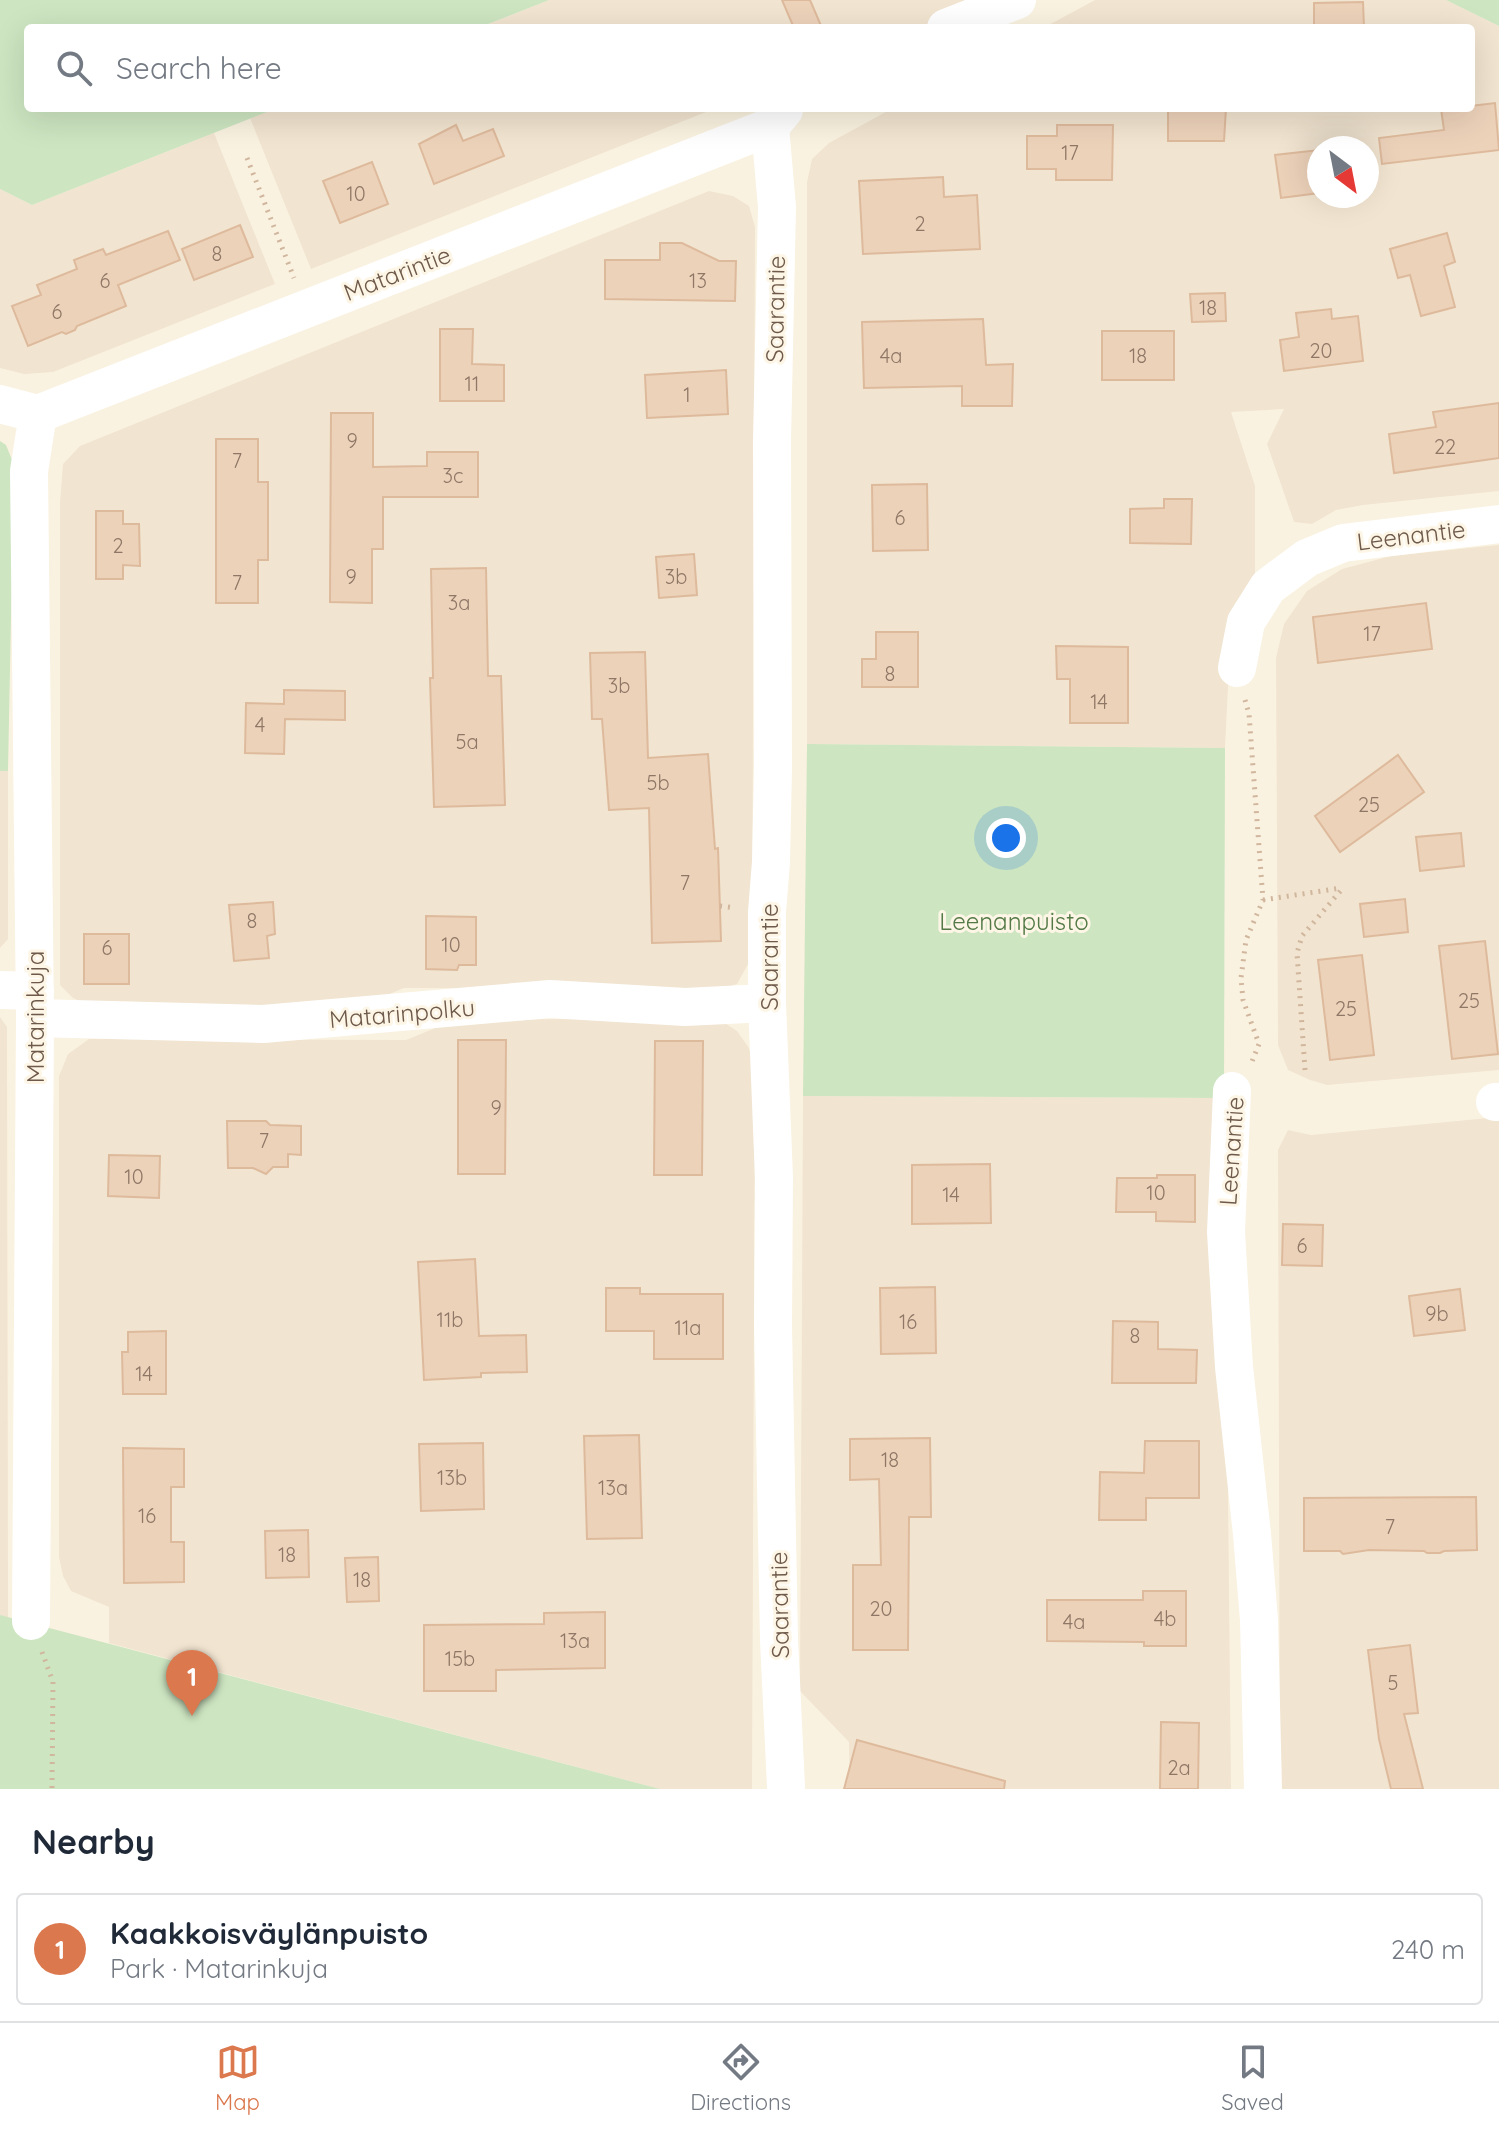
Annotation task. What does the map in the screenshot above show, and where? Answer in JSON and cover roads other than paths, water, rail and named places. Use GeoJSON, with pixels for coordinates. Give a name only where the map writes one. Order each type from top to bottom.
{"type":"FeatureCollection","features":[{"type":"Feature","properties":{"kind":"street"},"geometry":{"type":"LineString","coordinates":[[956,24],[1017,0]]}},
{"type":"Feature","properties":{"kind":"street","name":"Matarintie"},"geometry":{"type":"LineString","coordinates":[[38,414],[778,118]]}},
{"type":"Feature","properties":{"kind":"street","name":"Saarantie"},"geometry":{"type":"LineString","coordinates":[[778,118],[772,441],[773,768],[767,1003],[774,1178],[773,1325],[779,1640],[786,1787]]}},
{"type":"Feature","properties":{"kind":"street"},"geometry":{"type":"LineString","coordinates":[[0,404],[38,414]]}},
{"type":"Feature","properties":{"kind":"street","name":"Matarinkuja"},"geometry":{"type":"LineString","coordinates":[[31,1621],[23,1000],[29,471],[38,414]]}},
{"type":"Feature","properties":{"kind":"street","name":"Leenantie"},"geometry":{"type":"LineString","coordinates":[[1237,668],[1246,622],[1268,587],[1307,558],[1343,543],[1499,524]]}},
{"type":"Feature","properties":{"kind":"street","name":"Matarinpolku"},"geometry":{"type":"LineString","coordinates":[[23,1000],[263,1024],[550,999],[685,1007],[767,1003]]}},
{"type":"Feature","properties":{"kind":"street","name":"Leenantie"},"geometry":{"type":"LineString","coordinates":[[1232,1091],[1226,1232],[1234,1367],[1259,1620],[1263,1789]]}},
{"type":"Feature","properties":{"kind":"place","name":"Kaakkoisväylänpuisto"},"geometry":{"type":"Point","coordinates":[192,1716]}},
{"type":"Feature","properties":{"kind":"park label","name":"Leenanpuisto"},"geometry":{"type":"Point","coordinates":[1014,921]}}]}
